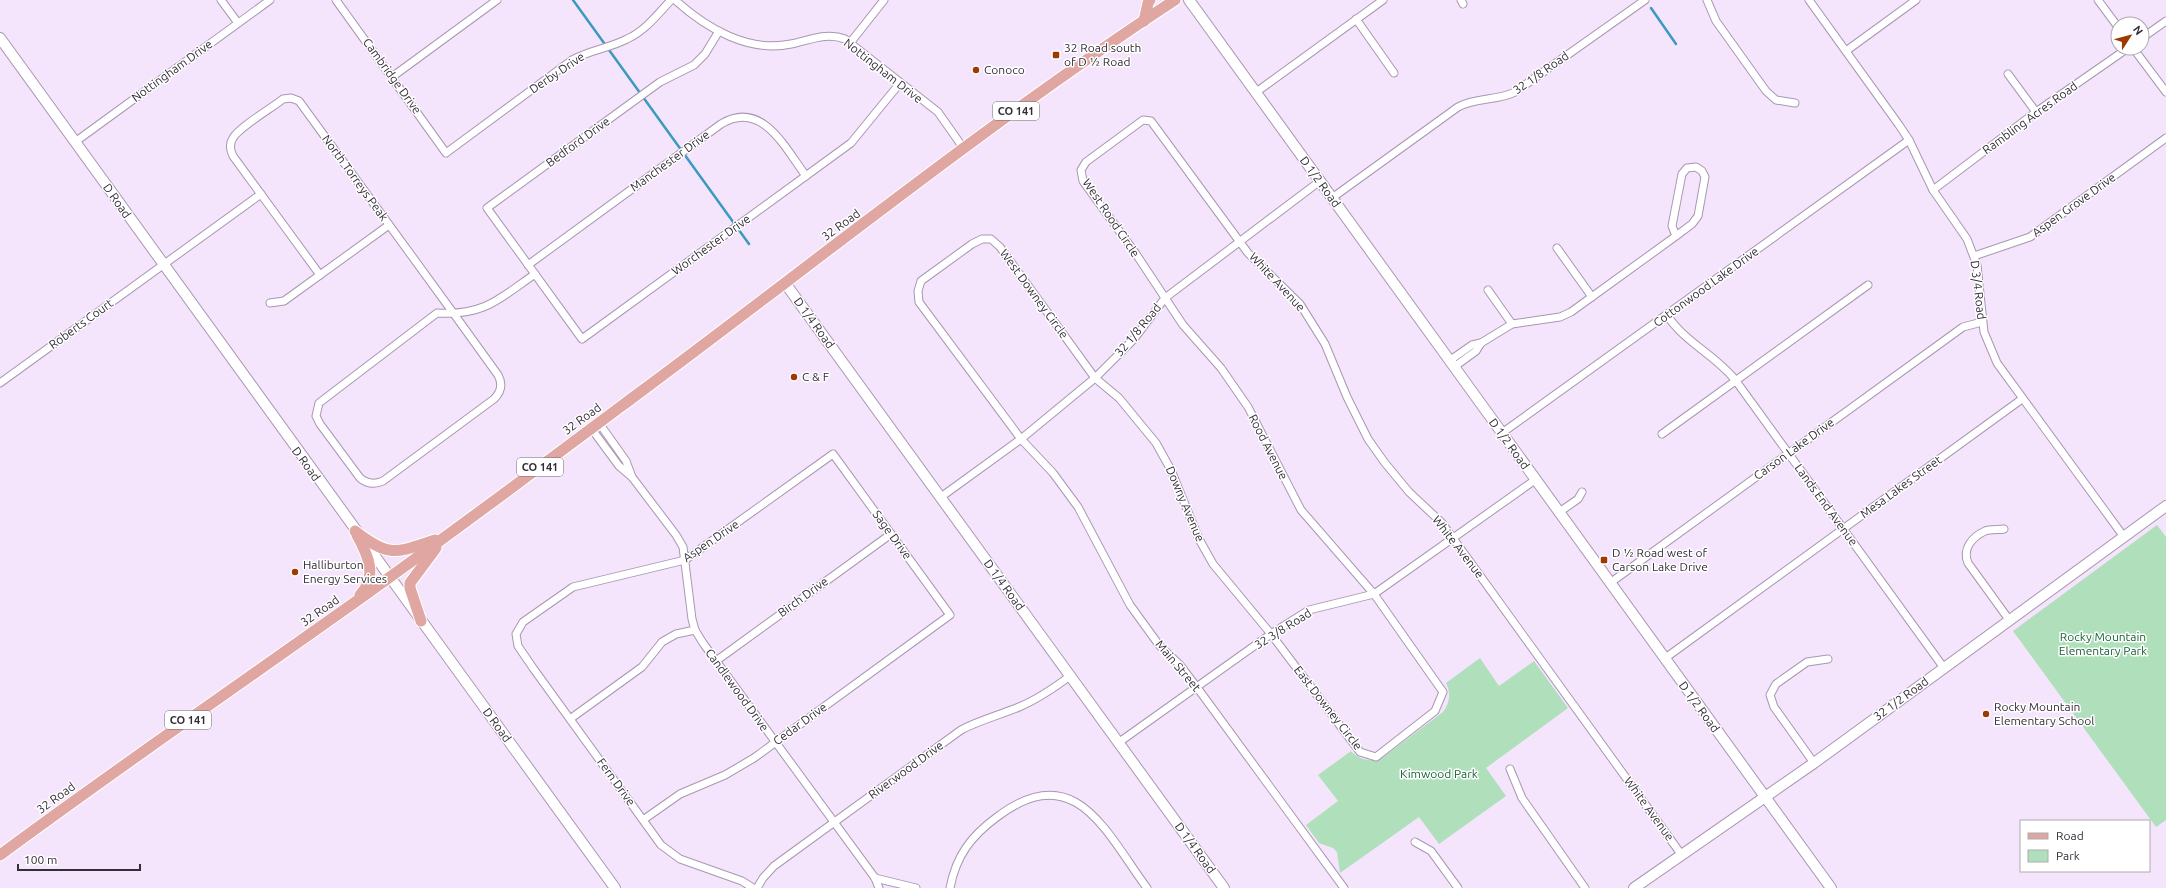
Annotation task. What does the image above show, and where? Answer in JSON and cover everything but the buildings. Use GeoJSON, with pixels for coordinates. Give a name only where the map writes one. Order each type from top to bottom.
{"type":"FeatureCollection","features":[{"type":"Feature","properties":{"kind":"main road"},"geometry":{"type":"LineString","coordinates":[[1144,21],[1150,0]]}},
{"type":"Feature","properties":{"kind":"main road","name":"32 Road"},"geometry":{"type":"LineString","coordinates":[[0,855],[88,790],[350,606],[445,537],[964,149],[1175,0]]}},
{"type":"Feature","properties":{"kind":"main road"},"geometry":{"type":"LineString","coordinates":[[355,531],[374,546],[386,551],[403,550],[445,537]]}},
{"type":"Feature","properties":{"kind":"main road"},"geometry":{"type":"LineString","coordinates":[[350,606],[367,585],[371,570],[369,559],[355,531]]}},
{"type":"Feature","properties":{"kind":"main road"},"geometry":{"type":"LineString","coordinates":[[421,621],[410,588],[410,583],[414,575],[445,537]]}},
{"type":"Feature","properties":{"kind":"street"},"geometry":{"type":"LineString","coordinates":[[221,0],[238,23]]}},
{"type":"Feature","properties":{"kind":"street","name":"Nottingham Drive"},"geometry":{"type":"LineString","coordinates":[[75,142],[270,0]]}},
{"type":"Feature","properties":{"kind":"street","name":"Cambridge Drive"},"geometry":{"type":"LineString","coordinates":[[336,0],[446,153]]}},
{"type":"Feature","properties":{"kind":"street"},"geometry":{"type":"LineString","coordinates":[[392,77],[497,0]]}},
{"type":"Feature","properties":{"kind":"street","name":"Derby Drive"},"geometry":{"type":"LineString","coordinates":[[446,153],[572,60],[590,51],[620,43],[634,36],[671,0]]}},
{"type":"Feature","properties":{"kind":"street","name":"Nottingham Drive"},"geometry":{"type":"LineString","coordinates":[[675,0],[696,18],[719,31],[741,40],[766,45],[790,44],[827,36],[839,37],[850,43],[938,112],[964,149]]}},
{"type":"Feature","properties":{"kind":"street"},"geometry":{"type":"LineString","coordinates":[[850,43],[884,0]]}},
{"type":"Feature","properties":{"kind":"street","name":"D 1/2 Road"},"geometry":{"type":"LineString","coordinates":[[1189,0],[1502,433],[1558,513],[1831,888]]}},
{"type":"Feature","properties":{"kind":"street"},"geometry":{"type":"LineString","coordinates":[[1255,93],[1383,0]]}},
{"type":"Feature","properties":{"kind":"street","name":"32 1/8 Road"},"geometry":{"type":"LineString","coordinates":[[1332,198],[1458,107],[1474,100],[1504,97],[1515,92],[1645,0]]}},
{"type":"Feature","properties":{"kind":"street"},"geometry":{"type":"LineString","coordinates":[[1707,0],[1716,21],[1766,91],[1776,100],[1795,103]]}},
{"type":"Feature","properties":{"kind":"street","name":"D 3/4 Road"},"geometry":{"type":"LineString","coordinates":[[1809,0],[1909,140],[1933,190],[1961,229],[1974,256],[1979,278],[1982,322],[1992,353],[2022,399],[2124,538]]}},
{"type":"Feature","properties":{"kind":"street"},"geometry":{"type":"LineString","coordinates":[[1846,51],[1916,0]]}},
{"type":"Feature","properties":{"kind":"street"},"geometry":{"type":"LineString","coordinates":[[2098,0],[2110,16]]}},
{"type":"Feature","properties":{"kind":"street"},"geometry":{"type":"LineString","coordinates":[[1356,19],[1394,73]]}},
{"type":"Feature","properties":{"kind":"street"},"geometry":{"type":"LineString","coordinates":[[2150,32],[2166,21]]}},
{"type":"Feature","properties":{"kind":"street","name":"Bedford Drive"},"geometry":{"type":"LineString","coordinates":[[528,264],[487,208],[660,82],[694,66],[705,54],[719,31]]}},
{"type":"Feature","properties":{"kind":"street","name":"D Road"},"geometry":{"type":"LineString","coordinates":[[0,38],[163,266],[615,888]]}},
{"type":"Feature","properties":{"kind":"street","name":"Rambling Acres Road"},"geometry":{"type":"LineString","coordinates":[[1933,190],[2036,112],[2116,56]]}},
{"type":"Feature","properties":{"kind":"street"},"geometry":{"type":"LineString","coordinates":[[2139,56],[2166,92]]}},
{"type":"Feature","properties":{"kind":"street"},"geometry":{"type":"LineString","coordinates":[[2008,74],[2036,112]]}},
{"type":"Feature","properties":{"kind":"street","name":"Worchester Drive"},"geometry":{"type":"LineString","coordinates":[[528,264],[582,339],[851,143],[900,83]]}},
{"type":"Feature","properties":{"kind":"street","name":"North Torreys Peak"},"geometry":{"type":"LineString","coordinates":[[261,194],[233,156],[230,144],[237,133],[283,99],[292,98],[299,101],[415,262],[454,314],[498,375],[501,382],[498,393],[383,481],[375,484],[363,481],[318,420],[316,411],[319,403],[437,313],[454,314]]}},
{"type":"Feature","properties":{"kind":"street","name":"Manchester Drive"},"geometry":{"type":"LineString","coordinates":[[528,264],[721,124],[732,118],[751,117],[768,126],[806,176]]}},
{"type":"Feature","properties":{"kind":"street","name":"West Rood Circle"},"geometry":{"type":"LineString","coordinates":[[1151,121],[1143,120],[1134,125],[1086,162],[1081,170],[1083,181],[1136,254],[1165,298]]}},
{"type":"Feature","properties":{"kind":"street","name":"White Avenue"},"geometry":{"type":"LineString","coordinates":[[1151,121],[1248,253],[1300,304],[1325,344],[1347,397],[1368,439],[1385,463],[1409,492],[1442,523],[1681,854]]}},
{"type":"Feature","properties":{"kind":"street","name":"Aspen Grove Drive"},"geometry":{"type":"LineString","coordinates":[[1974,256],[2030,237],[2166,138]]}},
{"type":"Feature","properties":{"kind":"street","name":"Cottonwood Lake Drive"},"geometry":{"type":"LineString","coordinates":[[1502,433],[1909,140]]}},
{"type":"Feature","properties":{"kind":"street"},"geometry":{"type":"LineString","coordinates":[[1451,364],[1472,345],[1481,343],[1512,324],[1560,317],[1571,312],[1676,236],[1692,224],[1698,216],[1705,177],[1702,171],[1696,167],[1687,168],[1682,174],[1672,226],[1676,236]]}},
{"type":"Feature","properties":{"kind":"street","name":"32 1/8 Road"},"geometry":{"type":"LineString","coordinates":[[941,497],[1021,439],[1095,378],[1134,339],[1165,298],[1239,241],[1320,182]]}},
{"type":"Feature","properties":{"kind":"street"},"geometry":{"type":"LineString","coordinates":[[261,194],[320,275]]}},
{"type":"Feature","properties":{"kind":"street","name":"Roberts Court"},"geometry":{"type":"LineString","coordinates":[[0,383],[261,194]]}},
{"type":"Feature","properties":{"kind":"street"},"geometry":{"type":"LineString","coordinates":[[270,304],[284,301],[389,225]]}},
{"type":"Feature","properties":{"kind":"street","name":"West Downey Circle"},"geometry":{"type":"LineString","coordinates":[[919,302],[918,290],[922,280],[972,244],[982,239],[991,239],[1000,247],[1095,378]]}},
{"type":"Feature","properties":{"kind":"street"},"geometry":{"type":"LineString","coordinates":[[1557,248],[1592,297]]}},
{"type":"Feature","properties":{"kind":"street"},"geometry":{"type":"LineString","coordinates":[[454,314],[476,311],[490,306],[535,274]]}},
{"type":"Feature","properties":{"kind":"street","name":"D 1/4 Road"},"geometry":{"type":"LineString","coordinates":[[785,283],[1224,888]]}},
{"type":"Feature","properties":{"kind":"street"},"geometry":{"type":"LineString","coordinates":[[1662,434],[1868,285]]}},
{"type":"Feature","properties":{"kind":"street"},"geometry":{"type":"LineString","coordinates":[[1488,290],[1512,324]]}},
{"type":"Feature","properties":{"kind":"street","name":"Rood Avenue"},"geometry":{"type":"LineString","coordinates":[[1165,298],[1183,325],[1221,368],[1248,407],[1301,510],[1374,594],[1443,692]]}},
{"type":"Feature","properties":{"kind":"street","name":"Main Street"},"geometry":{"type":"LineString","coordinates":[[919,302],[1021,439],[1053,473],[1078,507],[1130,605],[1159,645],[1180,665],[1196,686],[1344,888]]}},
{"type":"Feature","properties":{"kind":"street","name":"Lands End Avenue"},"geometry":{"type":"LineString","coordinates":[[1667,315],[1680,332],[1720,362],[1736,381],[1944,668]]}},
{"type":"Feature","properties":{"kind":"street","name":"Carson Lake Drive"},"geometry":{"type":"LineString","coordinates":[[1610,583],[1964,327],[1982,322]]}},
{"type":"Feature","properties":{"kind":"street","name":"Downy Avenue"},"geometry":{"type":"LineString","coordinates":[[1095,378],[1119,398],[1156,443],[1171,470],[1199,539],[1213,564],[1271,634]]}},
{"type":"Feature","properties":{"kind":"street","name":"Mesa Lakes Street"},"geometry":{"type":"LineString","coordinates":[[1664,659],[2022,399]]}},
{"type":"Feature","properties":{"kind":"street","name":"Candlewood Drive"},"geometry":{"type":"LineString","coordinates":[[595,425],[626,461],[632,477],[676,535],[683,547],[692,619],[695,630],[775,743],[875,878],[879,888]]}},
{"type":"Feature","properties":{"kind":"street","name":"Sage Drive"},"geometry":{"type":"LineString","coordinates":[[833,454],[950,615]]}},
{"type":"Feature","properties":{"kind":"street","name":"Aspen Drive"},"geometry":{"type":"LineString","coordinates":[[516,634],[523,622],[573,587],[685,560],[833,454]]}},
{"type":"Feature","properties":{"kind":"street","name":"32 3/8 Road"},"geometry":{"type":"LineString","coordinates":[[1118,743],[1271,634],[1310,610],[1374,594],[1535,480]]}},
{"type":"Feature","properties":{"kind":"street"},"geometry":{"type":"LineString","coordinates":[[1558,513],[1578,499],[1582,492]]}},
{"type":"Feature","properties":{"kind":"street","name":"32 1/2 Road"},"geometry":{"type":"LineString","coordinates":[[1634,888],[1764,796],[1814,763],[2166,506]]}},
{"type":"Feature","properties":{"kind":"street"},"geometry":{"type":"LineString","coordinates":[[2004,529],[1986,530],[1970,543],[1966,555],[1968,563],[2010,621]]}},
{"type":"Feature","properties":{"kind":"street","name":"Birch Drive"},"geometry":{"type":"LineString","coordinates":[[716,661],[891,534]]}},
{"type":"Feature","properties":{"kind":"street","name":"Cedar Drive"},"geometry":{"type":"LineString","coordinates":[[642,820],[680,794],[725,775],[775,743],[950,615]]}},
{"type":"Feature","properties":{"kind":"street"},"geometry":{"type":"LineString","coordinates":[[570,719],[642,667],[662,642],[676,634],[695,630]]}},
{"type":"Feature","properties":{"kind":"street","name":"Fern Drive"},"geometry":{"type":"LineString","coordinates":[[516,634],[520,649],[661,845],[673,855],[742,881],[753,888]]}},
{"type":"Feature","properties":{"kind":"street","name":"East Downey Circle"},"geometry":{"type":"LineString","coordinates":[[1271,634],[1360,752],[1376,757],[1435,711],[1443,692]]}},
{"type":"Feature","properties":{"kind":"street"},"geometry":{"type":"LineString","coordinates":[[1814,763],[1774,707],[1770,695],[1776,684],[1807,662],[1828,659]]}},
{"type":"Feature","properties":{"kind":"street","name":"Riverwood Drive"},"geometry":{"type":"LineString","coordinates":[[757,888],[763,878],[774,866],[961,730],[1037,698],[1070,676]]}},
{"type":"Feature","properties":{"kind":"street"},"geometry":{"type":"LineString","coordinates":[[1510,769],[1522,798],[1585,888]]}},
{"type":"Feature","properties":{"kind":"street"},"geometry":{"type":"LineString","coordinates":[[950,888],[957,861],[966,846],[977,833],[1018,802],[1034,796],[1051,795],[1075,801],[1092,814],[1146,888]]}},
{"type":"Feature","properties":{"kind":"street"},"geometry":{"type":"LineString","coordinates":[[1415,842],[1431,851],[1458,888]]}},
{"type":"Feature","properties":{"kind":"street"},"geometry":{"type":"LineString","coordinates":[[875,878],[916,888]]}},
{"type":"Feature","properties":{"kind":"green space","name":"Rocky Mountain Elementary Park"},"geometry":{"type":"Polygon","coordinates":[[[2157,525],[2166,537],[2166,820],[2156,827],[2013,631],[2157,525]]]}},
{"type":"Feature","properties":{"kind":"green space","name":"Kimwood Park"},"geometry":{"type":"Polygon","coordinates":[[[1480,658],[1499,686],[1534,661],[1568,708],[1486,768],[1506,796],[1439,844],[1419,817],[1340,873],[1337,852],[1333,848],[1319,843],[1306,825],[1338,801],[1318,775],[1351,751],[1361,758],[1369,760],[1382,758],[1443,712],[1449,698],[1449,690],[1446,683],[1480,658]]]}},
{"type":"Feature","properties":{"kind":"waterway"},"geometry":{"type":"LineString","coordinates":[[573,0],[749,244]]}},
{"type":"Feature","properties":{"kind":"waterway"},"geometry":{"type":"LineString","coordinates":[[1651,8],[1676,44]]}},
{"type":"Feature","properties":{"kind":"place","name":"32 Road south of D ½ Road"},"geometry":{"type":"Point","coordinates":[1056,55]}},
{"type":"Feature","properties":{"kind":"place","name":"Conoco"},"geometry":{"type":"Point","coordinates":[976,70]}},
{"type":"Feature","properties":{"kind":"place","name":"C & F"},"geometry":{"type":"Point","coordinates":[794,377]}},
{"type":"Feature","properties":{"kind":"place","name":"D ½ Road west of Carson Lake Drive"},"geometry":{"type":"Point","coordinates":[1604,560]}},
{"type":"Feature","properties":{"kind":"place","name":"Halliburton Energy Services"},"geometry":{"type":"Point","coordinates":[295,572]}},
{"type":"Feature","properties":{"kind":"place","name":"Rocky Mountain Elementary School"},"geometry":{"type":"Point","coordinates":[1986,714]}}]}
